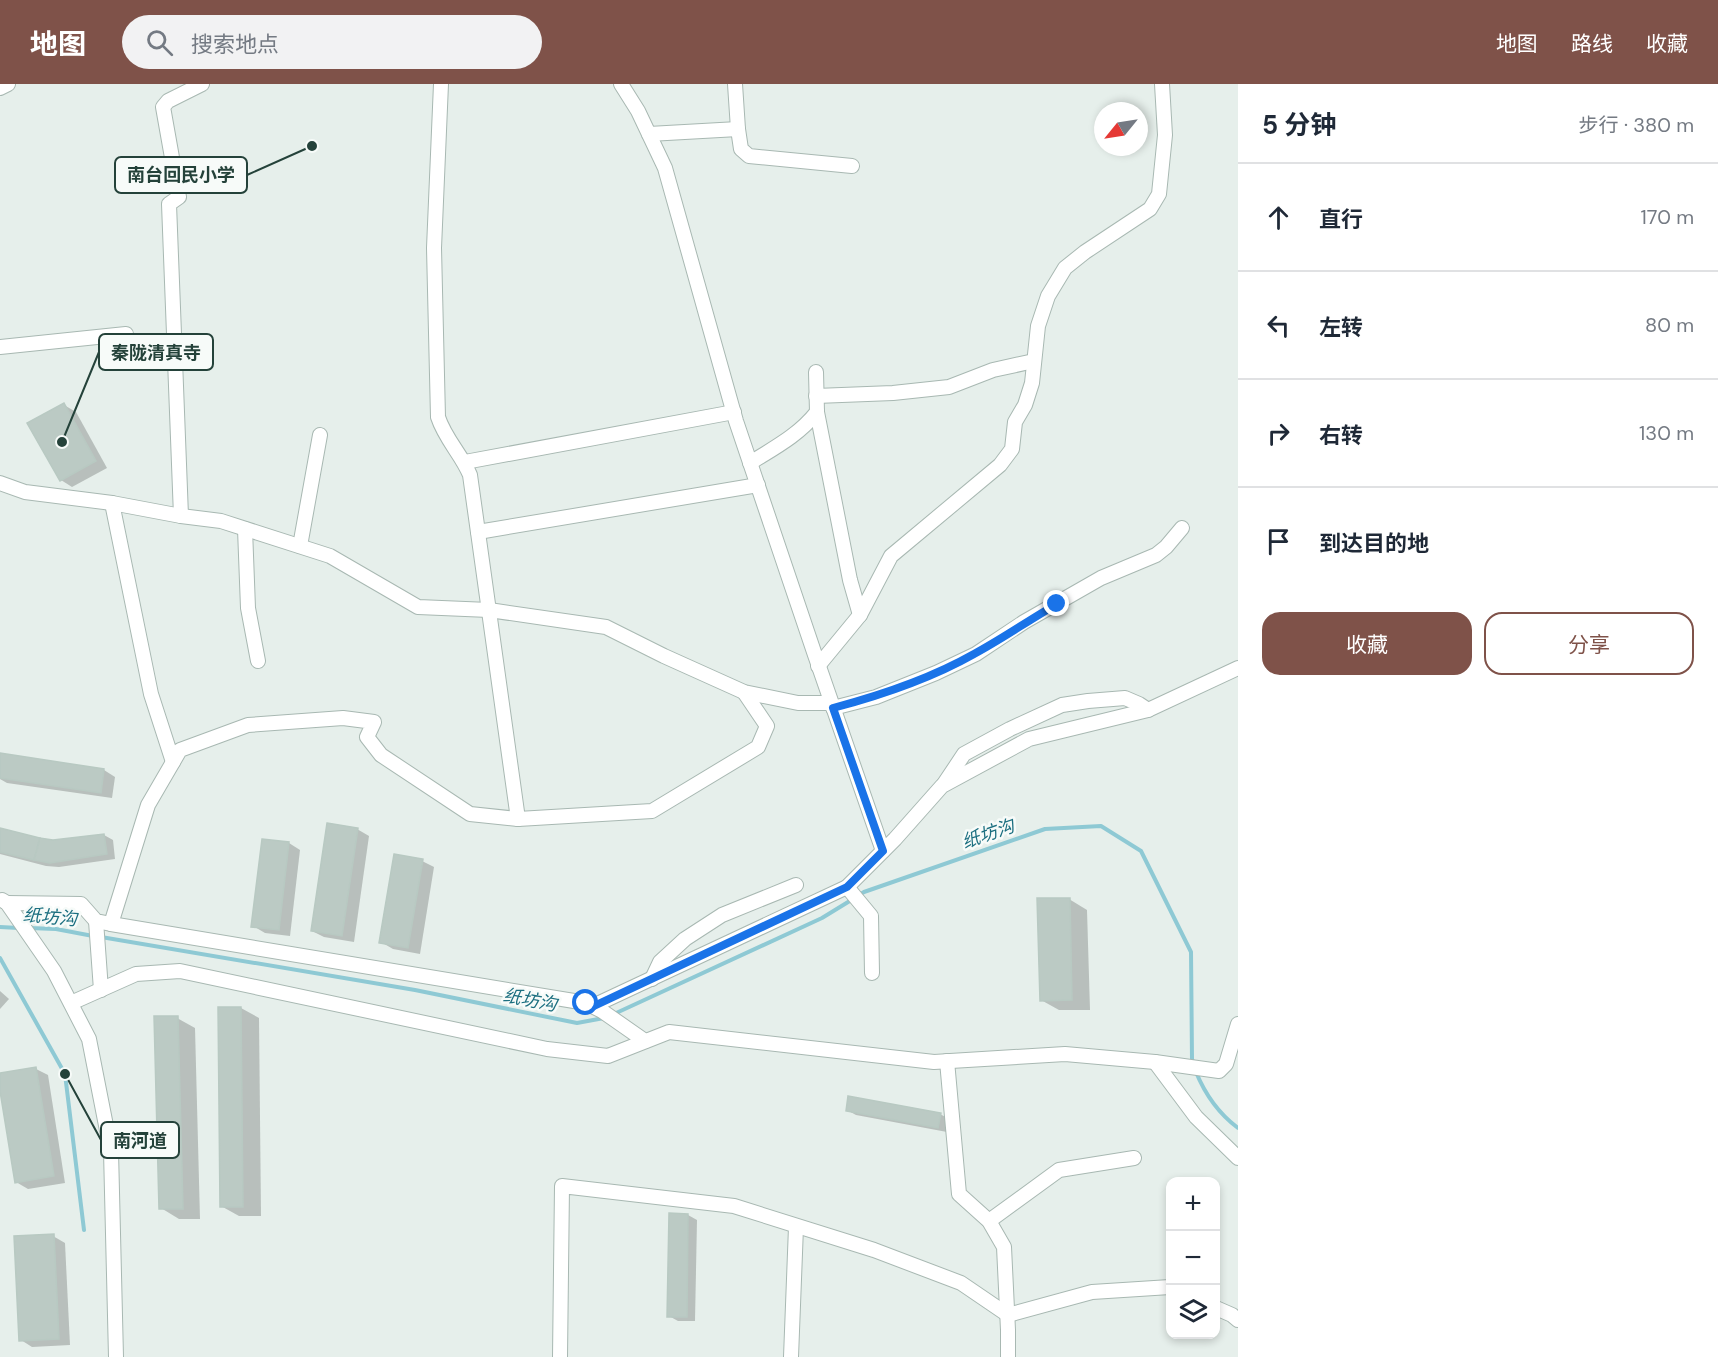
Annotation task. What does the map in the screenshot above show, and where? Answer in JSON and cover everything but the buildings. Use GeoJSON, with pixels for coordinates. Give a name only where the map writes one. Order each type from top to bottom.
{"type":"FeatureCollection","features":[{"type":"Feature","properties":{"kind":"street"},"geometry":{"type":"LineString","coordinates":[[0,88],[8,84]]}},
{"type":"Feature","properties":{"kind":"street"},"geometry":{"type":"LineString","coordinates":[[181,516],[169,204],[179,196],[163,107],[168,101],[202,84]]}},
{"type":"Feature","properties":{"kind":"street"},"geometry":{"type":"LineString","coordinates":[[441,84],[435,248],[438,417],[442,430],[465,462],[470,475],[518,819]]}},
{"type":"Feature","properties":{"kind":"street"},"geometry":{"type":"LineString","coordinates":[[621,84],[638,111],[665,168],[750,463],[883,851]]}},
{"type":"Feature","properties":{"kind":"street"},"geometry":{"type":"LineString","coordinates":[[735,84],[741,149],[749,156],[852,166]]}},
{"type":"Feature","properties":{"kind":"street"},"geometry":{"type":"LineString","coordinates":[[818,666],[860,615],[891,556],[1000,465],[1012,449],[1015,422],[1032,383],[1038,326],[1048,296],[1065,268],[1150,209],[1159,194],[1165,135],[1162,84]]}},
{"type":"Feature","properties":{"kind":"street"},"geometry":{"type":"LineString","coordinates":[[649,134],[738,129]]}},
{"type":"Feature","properties":{"kind":"street"},"geometry":{"type":"LineString","coordinates":[[0,347],[126,334]]}},
{"type":"Feature","properties":{"kind":"street"},"geometry":{"type":"LineString","coordinates":[[816,396],[925,391],[949,387],[993,370],[1034,361]]}},
{"type":"Feature","properties":{"kind":"street"},"geometry":{"type":"LineString","coordinates":[[816,372],[817,412],[850,580],[860,615]]}},
{"type":"Feature","properties":{"kind":"street"},"geometry":{"type":"LineString","coordinates":[[465,462],[734,412]]}},
{"type":"Feature","properties":{"kind":"street"},"geometry":{"type":"LineString","coordinates":[[750,463],[795,435],[817,412]]}},
{"type":"Feature","properties":{"kind":"street"},"geometry":{"type":"LineString","coordinates":[[300,546],[320,435]]}},
{"type":"Feature","properties":{"kind":"street"},"geometry":{"type":"LineString","coordinates":[[0,483],[25,492],[112,503],[221,521],[330,556],[418,607],[489,610],[606,627],[744,692],[798,703],[832,706],[876,697],[976,654],[1024,622],[1101,578],[1156,555],[1182,528]]}},
{"type":"Feature","properties":{"kind":"street"},"geometry":{"type":"LineString","coordinates":[[478,532],[758,485]]}},
{"type":"Feature","properties":{"kind":"street"},"geometry":{"type":"LineString","coordinates":[[112,503],[151,694],[173,762]]}},
{"type":"Feature","properties":{"kind":"street"},"geometry":{"type":"LineString","coordinates":[[245,528],[248,608],[258,662]]}},
{"type":"Feature","properties":{"kind":"street"},"geometry":{"type":"LineString","coordinates":[[942,786],[1029,739],[1148,710],[1238,668]]}},
{"type":"Feature","properties":{"kind":"street"},"geometry":{"type":"LineString","coordinates":[[111,924],[148,805],[180,750],[248,725],[343,718],[374,722],[367,737],[381,755],[470,814],[518,819],[652,811],[758,747],[767,726],[744,692]]}},
{"type":"Feature","properties":{"kind":"street"},"geometry":{"type":"LineString","coordinates":[[598,1009],[652,979],[854,895],[883,851],[942,786],[964,754],[1062,705],[1125,698],[1148,710]]}},
{"type":"Feature","properties":{"kind":"street"},"geometry":{"type":"LineString","coordinates":[[652,979],[660,962],[694,933],[722,915],[796,885]]}},
{"type":"Feature","properties":{"kind":"street"},"geometry":{"type":"LineString","coordinates":[[854,895],[871,916],[872,973]]}},
{"type":"Feature","properties":{"kind":"street"},"geometry":{"type":"LineString","coordinates":[[4,901],[54,971],[89,1039],[111,1151],[116,1357]]}},
{"type":"Feature","properties":{"kind":"street"},"geometry":{"type":"LineString","coordinates":[[4,901],[81,904],[96,926],[101,990]]}},
{"type":"Feature","properties":{"kind":"street"},"geometry":{"type":"LineString","coordinates":[[96,926],[111,924],[586,1003],[645,1041]]}},
{"type":"Feature","properties":{"kind":"street"},"geometry":{"type":"LineString","coordinates":[[70,1003],[136,974],[180,971],[547,1049],[608,1056],[669,1032],[934,1062],[1065,1054],[1155,1062],[1219,1071],[1226,1064],[1238,1024]]}},
{"type":"Feature","properties":{"kind":"street"},"geometry":{"type":"LineString","coordinates":[[946,1061],[959,1194],[989,1221],[1004,1247],[1008,1357]]}},
{"type":"Feature","properties":{"kind":"street"},"geometry":{"type":"LineString","coordinates":[[1155,1062],[1196,1117],[1238,1158]]}},
{"type":"Feature","properties":{"kind":"street"},"geometry":{"type":"LineString","coordinates":[[989,1221],[1059,1170],[1134,1158]]}},
{"type":"Feature","properties":{"kind":"street"},"geometry":{"type":"LineString","coordinates":[[560,1357],[562,1186],[734,1206],[874,1250],[961,1283],[1008,1315],[1092,1292],[1166,1287]]}},
{"type":"Feature","properties":{"kind":"street"},"geometry":{"type":"LineString","coordinates":[[790,1357],[796,1227]]}},
{"type":"Feature","properties":{"kind":"street"},"geometry":{"type":"LineString","coordinates":[[1220,1310],[1233,1315],[1238,1320]]}},
{"type":"Feature","properties":{"kind":"waterway","name":"纸坊沟"},"geometry":{"type":"LineString","coordinates":[[859,895],[1045,829],[1101,826],[1141,851],[1191,952],[1192,1059],[1194,1065]]}},
{"type":"Feature","properties":{"kind":"waterway","name":"纸坊沟"},"geometry":{"type":"LineString","coordinates":[[614,1014],[822,918],[853,899]]}},
{"type":"Feature","properties":{"kind":"waterway","name":"纸坊沟"},"geometry":{"type":"LineString","coordinates":[[0,927],[19,928]]}},
{"type":"Feature","properties":{"kind":"waterway","name":"纸坊沟"},"geometry":{"type":"LineString","coordinates":[[29,928],[56,929],[93,936]]}},
{"type":"Feature","properties":{"kind":"waterway","name":"纸坊沟"},"geometry":{"type":"LineString","coordinates":[[101,937],[415,990],[577,1023],[604,1018]]}},
{"type":"Feature","properties":{"kind":"waterway"},"geometry":{"type":"LineString","coordinates":[[0,958],[65,1074],[84,1230]]}},
{"type":"Feature","properties":{"kind":"waterway","name":"纸坊沟"},"geometry":{"type":"LineString","coordinates":[[1196,1072],[1213,1103],[1238,1128]]}},
{"type":"Feature","properties":{"kind":"place","name":"南台回民小学"},"geometry":{"type":"Point","coordinates":[312,146]}},
{"type":"Feature","properties":{"kind":"place","name":"秦陇清真寺"},"geometry":{"type":"Point","coordinates":[62,442]}},
{"type":"Feature","properties":{"kind":"place","name":"南河道"},"geometry":{"type":"Point","coordinates":[65,1074]}},
{"type":"Feature","properties":{"kind":"route"},"geometry":{"type":"LineString","coordinates":[[586,1003],[594,1006],[847,887],[883,851],[833,708],[876,697],[936,673],[976,654],[1024,622],[1057,604]]}}]}
